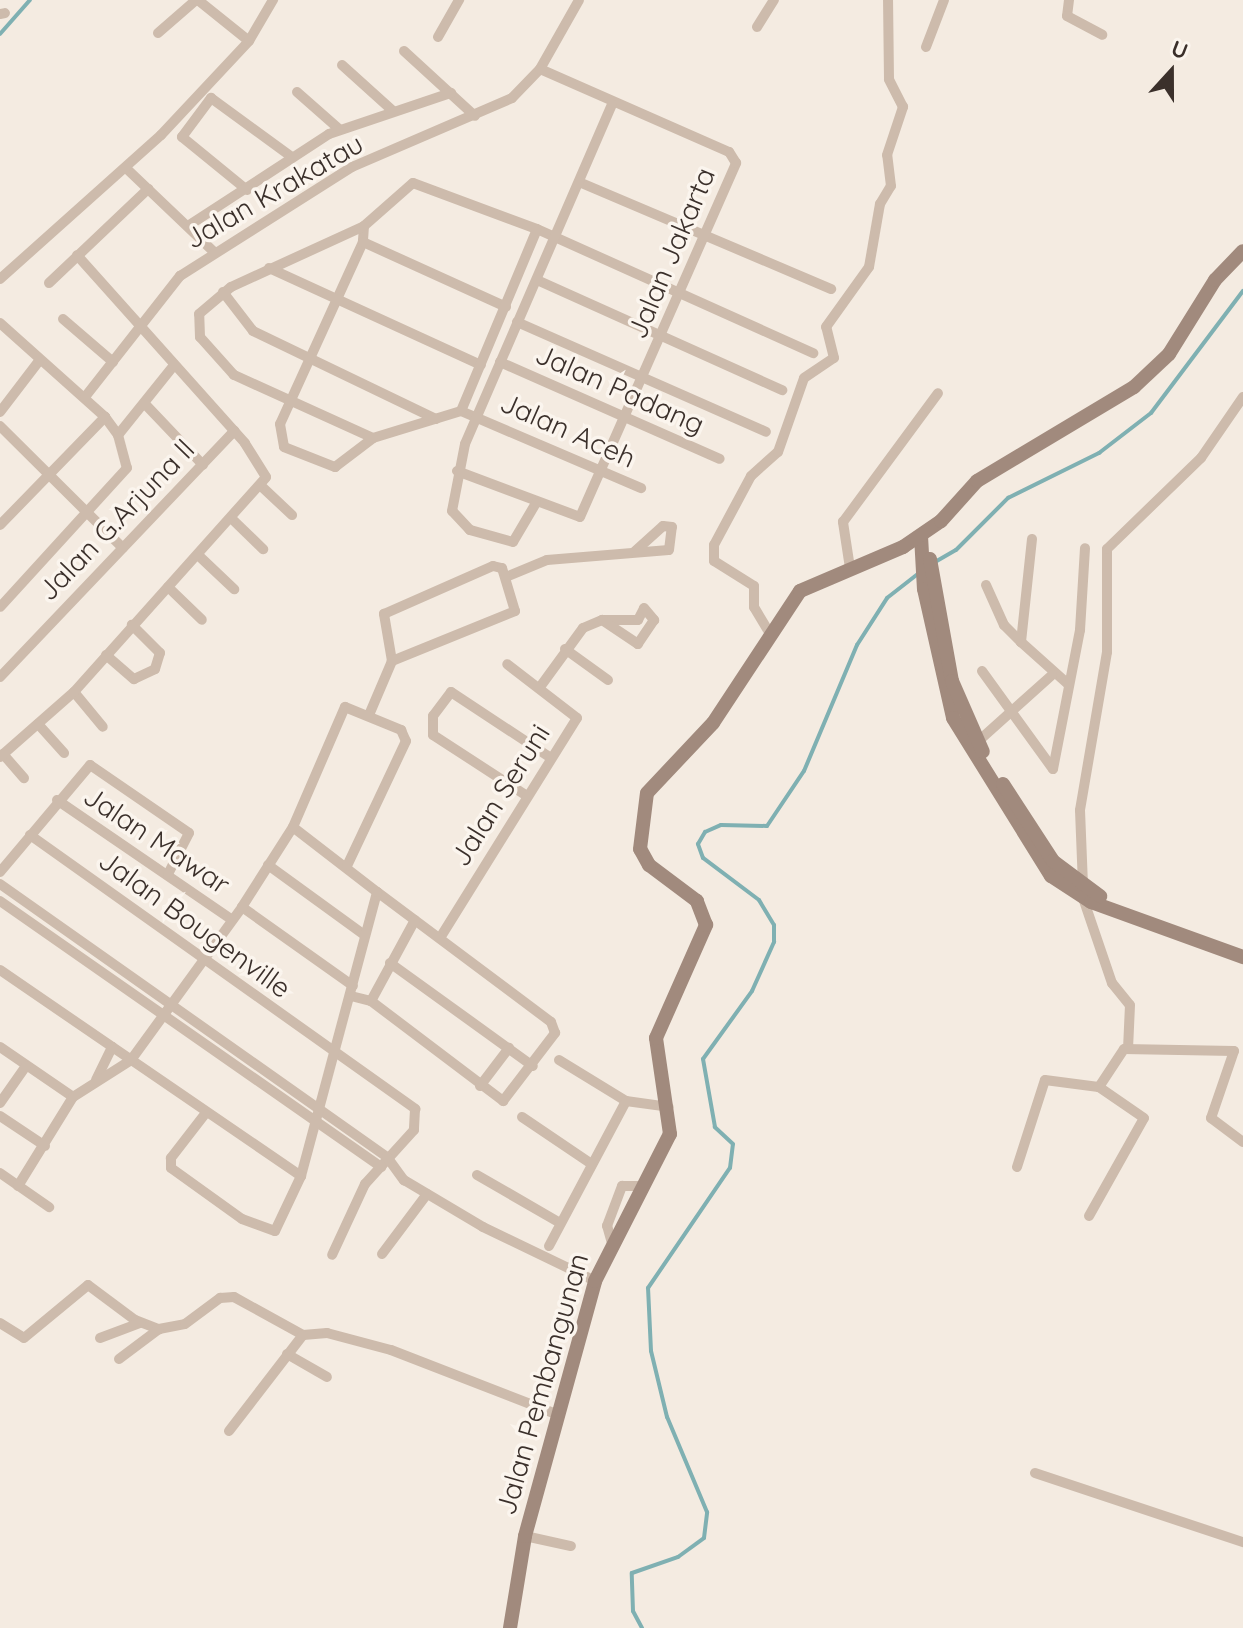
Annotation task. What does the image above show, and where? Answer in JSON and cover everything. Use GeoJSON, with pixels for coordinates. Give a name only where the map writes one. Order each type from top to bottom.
{"type":"FeatureCollection","features":[{"type":"Feature","properties":{"kind":"street"},"geometry":{"type":"LineString","coordinates":[[158,33],[197,0],[249,41]]}},
{"type":"Feature","properties":{"kind":"street"},"geometry":{"type":"LineString","coordinates":[[0,279],[161,135],[249,41],[273,0]]}},
{"type":"Feature","properties":{"kind":"street"},"geometry":{"type":"LineString","coordinates":[[438,37],[459,0]]}},
{"type":"Feature","properties":{"kind":"street","name":"Jalan Krakatau"},"geometry":{"type":"LineString","coordinates":[[85,397],[180,276],[352,167],[512,98],[540,69],[579,0]]}},
{"type":"Feature","properties":{"kind":"street"},"geometry":{"type":"LineString","coordinates":[[757,27],[774,0]]}},
{"type":"Feature","properties":{"kind":"street"},"geometry":{"type":"LineString","coordinates":[[769,632],[754,607],[754,586],[714,561],[714,545],[743,488],[778,452],[804,378],[834,358],[826,327],[869,267],[880,204],[891,186],[887,155],[903,107],[889,79],[888,0]]}},
{"type":"Feature","properties":{"kind":"street"},"geometry":{"type":"LineString","coordinates":[[926,47],[944,0]]}},
{"type":"Feature","properties":{"kind":"street"},"geometry":{"type":"LineString","coordinates":[[1069,0],[1067,16],[1102,35]]}},
{"type":"Feature","properties":{"kind":"street"},"geometry":{"type":"LineString","coordinates":[[404,51],[475,116]]}},
{"type":"Feature","properties":{"kind":"street"},"geometry":{"type":"LineString","coordinates":[[342,65],[393,111]]}},
{"type":"Feature","properties":{"kind":"street","name":"Jalan Jakarta"},"geometry":{"type":"LineString","coordinates":[[536,503],[577,519],[603,470],[680,294],[734,155],[612,104],[540,69]]}},
{"type":"Feature","properties":{"kind":"street"},"geometry":{"type":"LineString","coordinates":[[297,92],[339,129]]}},
{"type":"Feature","properties":{"kind":"street"},"geometry":{"type":"LineString","coordinates":[[191,224],[339,129],[451,93]]}},
{"type":"Feature","properties":{"kind":"street"},"geometry":{"type":"LineString","coordinates":[[247,190],[182,137],[211,98],[292,157]]}},
{"type":"Feature","properties":{"kind":"street"},"geometry":{"type":"LineString","coordinates":[[457,471],[536,503],[515,541],[470,530],[452,511],[457,471],[500,362],[612,104]]}},
{"type":"Feature","properties":{"kind":"street"},"geometry":{"type":"LineString","coordinates":[[128,170],[191,224],[214,252]]}},
{"type":"Feature","properties":{"kind":"street"},"geometry":{"type":"LineString","coordinates":[[373,438],[292,405],[234,375],[195,326],[223,292],[364,226],[392,195],[419,182],[537,229],[813,353]]}},
{"type":"Feature","properties":{"kind":"street"},"geometry":{"type":"LineString","coordinates":[[579,182],[831,289]]}},
{"type":"Feature","properties":{"kind":"street"},"geometry":{"type":"LineString","coordinates":[[49,283],[148,189]]}},
{"type":"Feature","properties":{"kind":"street"},"geometry":{"type":"LineString","coordinates":[[364,226],[363,242],[292,405],[280,424],[280,441],[313,462],[340,465],[373,438],[461,411],[537,229]]}},
{"type":"Feature","properties":{"kind":"street"},"geometry":{"type":"LineString","coordinates":[[363,242],[506,307]]}},
{"type":"Feature","properties":{"kind":"street","name":"Jalan Pembangunan"},"geometry":{"type":"LineString","coordinates":[[510,1628],[525,1536],[556,1414],[595,1281],[612,1243],[669,1139],[669,1107],[656,1038],[706,919],[697,901],[644,857],[640,818],[651,786],[713,723],[769,632],[800,591],[850,568],[881,559],[924,534],[977,481],[1148,375],[1243,251]]}},
{"type":"Feature","properties":{"kind":"street"},"geometry":{"type":"LineString","coordinates":[[24,778],[2,756],[74,692],[260,485],[265,473],[234,431],[77,255]]}},
{"type":"Feature","properties":{"kind":"street"},"geometry":{"type":"LineString","coordinates":[[269,268],[337,303],[481,365]]}},
{"type":"Feature","properties":{"kind":"street"},"geometry":{"type":"LineString","coordinates":[[537,280],[782,390]]}},
{"type":"Feature","properties":{"kind":"street"},"geometry":{"type":"LineString","coordinates":[[223,292],[253,331],[436,419]]}},
{"type":"Feature","properties":{"kind":"street"},"geometry":{"type":"LineString","coordinates":[[63,319],[113,362]]}},
{"type":"Feature","properties":{"kind":"street"},"geometry":{"type":"LineString","coordinates":[[517,322],[766,432]]}},
{"type":"Feature","properties":{"kind":"street"},"geometry":{"type":"LineString","coordinates":[[0,323],[105,417],[118,435],[125,474],[0,607]]}},
{"type":"Feature","properties":{"kind":"street"},"geometry":{"type":"LineString","coordinates":[[0,412],[39,361]]}},
{"type":"Feature","properties":{"kind":"street","name":"Jalan Padang"},"geometry":{"type":"LineString","coordinates":[[500,362],[720,459]]}},
{"type":"Feature","properties":{"kind":"street"},"geometry":{"type":"LineString","coordinates":[[118,435],[174,365]]}},
{"type":"Feature","properties":{"kind":"street"},"geometry":{"type":"LineString","coordinates":[[850,568],[843,522],[938,393]]}},
{"type":"Feature","properties":{"kind":"street"},"geometry":{"type":"LineString","coordinates":[[1128,1049],[1130,1005],[1112,983],[1083,893],[1080,810],[1107,652],[1107,549],[1201,458],[1243,397]]}},
{"type":"Feature","properties":{"kind":"street"},"geometry":{"type":"LineString","coordinates":[[145,404],[203,465]]}},
{"type":"Feature","properties":{"kind":"street","name":"Jalan Aceh"},"geometry":{"type":"LineString","coordinates":[[461,411],[641,488]]}},
{"type":"Feature","properties":{"kind":"street"},"geometry":{"type":"LineString","coordinates":[[2,519],[105,417]]}},
{"type":"Feature","properties":{"kind":"street"},"geometry":{"type":"LineString","coordinates":[[0,426],[123,548]]}},
{"type":"Feature","properties":{"kind":"street","name":"Jalan G.Arjuna ll"},"geometry":{"type":"LineString","coordinates":[[0,677],[234,431]]}},
{"type":"Feature","properties":{"kind":"street"},"geometry":{"type":"LineString","coordinates":[[260,485],[292,515]]}},
{"type":"Feature","properties":{"kind":"street"},"geometry":{"type":"LineString","coordinates":[[231,518],[263,549]]}},
{"type":"Feature","properties":{"kind":"street"},"geometry":{"type":"LineString","coordinates":[[924,534],[928,573],[952,681],[974,746],[1045,851],[1083,893],[1243,957]]}},
{"type":"Feature","properties":{"kind":"street"},"geometry":{"type":"LineString","coordinates":[[1021,642],[1032,539]]}},
{"type":"Feature","properties":{"kind":"street"},"geometry":{"type":"LineString","coordinates":[[982,671],[1007,711],[1053,769],[1080,630],[1085,548]]}},
{"type":"Feature","properties":{"kind":"street"},"geometry":{"type":"LineString","coordinates":[[506,577],[547,560],[635,551]]}},
{"type":"Feature","properties":{"kind":"street"},"geometry":{"type":"LineString","coordinates":[[198,555],[234,589]]}},
{"type":"Feature","properties":{"kind":"street"},"geometry":{"type":"LineString","coordinates":[[369,715],[392,661],[384,614],[493,566],[506,577],[515,611],[392,661]]}},
{"type":"Feature","properties":{"kind":"street"},"geometry":{"type":"LineString","coordinates":[[986,585],[1004,625],[1052,675],[1068,684]]}},
{"type":"Feature","properties":{"kind":"street"},"geometry":{"type":"LineString","coordinates":[[168,587],[202,620]]}},
{"type":"Feature","properties":{"kind":"street"},"geometry":{"type":"LineString","coordinates":[[644,608],[654,620],[638,644],[602,620],[638,620],[644,608]]}},
{"type":"Feature","properties":{"kind":"street","name":"Jalan Seruni"},"geometry":{"type":"LineString","coordinates":[[440,938],[577,715],[540,687],[577,632],[602,620]]}},
{"type":"Feature","properties":{"kind":"street"},"geometry":{"type":"LineString","coordinates":[[106,655],[134,679],[155,669],[160,653],[132,625]]}},
{"type":"Feature","properties":{"kind":"street"},"geometry":{"type":"LineString","coordinates":[[565,649],[608,680]]}},
{"type":"Feature","properties":{"kind":"street"},"geometry":{"type":"LineString","coordinates":[[507,664],[540,687]]}},
{"type":"Feature","properties":{"kind":"street"},"geometry":{"type":"LineString","coordinates":[[974,746],[1007,711],[1052,675]]}},
{"type":"Feature","properties":{"kind":"street"},"geometry":{"type":"LineString","coordinates":[[74,692],[103,727]]}},
{"type":"Feature","properties":{"kind":"street"},"geometry":{"type":"LineString","coordinates":[[527,796],[433,735],[430,719],[451,692],[551,758]]}},
{"type":"Feature","properties":{"kind":"street"},"geometry":{"type":"LineString","coordinates":[[18,1186],[73,1097],[131,1060],[202,958],[242,907],[293,827],[342,710],[369,715],[401,730],[406,741],[347,866]]}},
{"type":"Feature","properties":{"kind":"street"},"geometry":{"type":"LineString","coordinates":[[38,724],[64,753]]}},
{"type":"Feature","properties":{"kind":"street"},"geometry":{"type":"LineString","coordinates":[[0,872],[86,766],[100,768],[189,833],[168,874]]}},
{"type":"Feature","properties":{"kind":"street","name":"Jalan Mawar"},"geometry":{"type":"LineString","coordinates":[[57,800],[231,919]]}},
{"type":"Feature","properties":{"kind":"street"},"geometry":{"type":"LineString","coordinates":[[242,907],[480,1086],[507,1100],[533,1066],[555,1025],[293,827]]}},
{"type":"Feature","properties":{"kind":"street","name":"Jalan Bougenville"},"geometry":{"type":"LineString","coordinates":[[30,835],[417,1113],[414,1130],[387,1157]]}},
{"type":"Feature","properties":{"kind":"street"},"geometry":{"type":"LineString","coordinates":[[268,865],[363,934]]}},
{"type":"Feature","properties":{"kind":"street"},"geometry":{"type":"LineString","coordinates":[[0,884],[387,1157],[395,1170],[427,1194],[595,1281]]}},
{"type":"Feature","properties":{"kind":"street"},"geometry":{"type":"LineString","coordinates":[[1083,893],[1243,948]]}},
{"type":"Feature","properties":{"kind":"street"},"geometry":{"type":"LineString","coordinates":[[359,996],[363,934],[385,897]]}},
{"type":"Feature","properties":{"kind":"street"},"geometry":{"type":"LineString","coordinates":[[0,901],[378,1166],[395,1170]]}},
{"type":"Feature","properties":{"kind":"street"},"geometry":{"type":"LineString","coordinates":[[205,1114],[170,1166],[242,1219],[275,1231],[301,1176],[333,1051],[359,996],[390,963],[415,920]]}},
{"type":"Feature","properties":{"kind":"street"},"geometry":{"type":"LineString","coordinates":[[51,936],[59,926]]}},
{"type":"Feature","properties":{"kind":"street"},"geometry":{"type":"LineString","coordinates":[[103,971],[111,962]]}},
{"type":"Feature","properties":{"kind":"street"},"geometry":{"type":"LineString","coordinates":[[390,963],[533,1066]]}},
{"type":"Feature","properties":{"kind":"street"},"geometry":{"type":"LineString","coordinates":[[0,970],[205,1114],[301,1176]]}},
{"type":"Feature","properties":{"kind":"street"},"geometry":{"type":"LineString","coordinates":[[215,1051],[223,1040]]}},
{"type":"Feature","properties":{"kind":"street"},"geometry":{"type":"LineString","coordinates":[[0,1047],[73,1097]]}},
{"type":"Feature","properties":{"kind":"street"},"geometry":{"type":"LineString","coordinates":[[96,1080],[112,1047]]}},
{"type":"Feature","properties":{"kind":"street"},"geometry":{"type":"LineString","coordinates":[[480,1086],[509,1048]]}},
{"type":"Feature","properties":{"kind":"street"},"geometry":{"type":"LineString","coordinates":[[1099,1087],[1118,1053],[1128,1049],[1234,1051],[1211,1118],[1243,1142]]}},
{"type":"Feature","properties":{"kind":"street"},"geometry":{"type":"LineString","coordinates":[[559,1060],[626,1101],[669,1107]]}},
{"type":"Feature","properties":{"kind":"street"},"geometry":{"type":"LineString","coordinates":[[0,1103],[26,1066]]}},
{"type":"Feature","properties":{"kind":"street"},"geometry":{"type":"LineString","coordinates":[[258,1081],[265,1069]]}},
{"type":"Feature","properties":{"kind":"street"},"geometry":{"type":"LineString","coordinates":[[1017,1167],[1045,1080],[1099,1087],[1144,1118],[1089,1216]]}},
{"type":"Feature","properties":{"kind":"street"},"geometry":{"type":"LineString","coordinates":[[549,1246],[590,1163],[626,1101]]}},
{"type":"Feature","properties":{"kind":"street"},"geometry":{"type":"LineString","coordinates":[[0,1116],[45,1146]]}},
{"type":"Feature","properties":{"kind":"street"},"geometry":{"type":"LineString","coordinates":[[522,1117],[590,1163]]}},
{"type":"Feature","properties":{"kind":"street"},"geometry":{"type":"LineString","coordinates":[[332,1255],[378,1166],[387,1157]]}},
{"type":"Feature","properties":{"kind":"street"},"geometry":{"type":"LineString","coordinates":[[0,1173],[49,1207]]}},
{"type":"Feature","properties":{"kind":"street"},"geometry":{"type":"LineString","coordinates":[[477,1175],[560,1223]]}},
{"type":"Feature","properties":{"kind":"street"},"geometry":{"type":"LineString","coordinates":[[382,1254],[427,1194]]}},
{"type":"Feature","properties":{"kind":"street"},"geometry":{"type":"LineString","coordinates":[[0,1323],[24,1338],[91,1284],[140,1323],[159,1329]]}},
{"type":"Feature","properties":{"kind":"street"},"geometry":{"type":"LineString","coordinates":[[119,1359],[159,1329],[185,1324],[220,1298],[234,1297],[303,1335],[327,1333],[391,1350],[556,1414]]}},
{"type":"Feature","properties":{"kind":"street"},"geometry":{"type":"LineString","coordinates":[[100,1338],[140,1323]]}},
{"type":"Feature","properties":{"kind":"street"},"geometry":{"type":"LineString","coordinates":[[229,1431],[303,1335]]}},
{"type":"Feature","properties":{"kind":"street"},"geometry":{"type":"LineString","coordinates":[[287,1354],[327,1377]]}},
{"type":"Feature","properties":{"kind":"street"},"geometry":{"type":"LineString","coordinates":[[1035,1473],[1243,1542]]}},
{"type":"Feature","properties":{"kind":"street"},"geometry":{"type":"LineString","coordinates":[[525,1536],[571,1546]]}},
{"type":"Feature","properties":{"kind":"waterway"},"geometry":{"type":"LineString","coordinates":[[0,34],[30,0]]}},
{"type":"Feature","properties":{"kind":"waterway"},"geometry":{"type":"LineString","coordinates":[[935,562],[956,550],[1008,498],[1099,453],[1151,413],[1243,291]]}},
{"type":"Feature","properties":{"kind":"waterway"},"geometry":{"type":"LineString","coordinates":[[642,1628],[633,1611],[632,1573],[678,1557],[704,1538],[707,1512],[667,1417],[651,1351],[648,1288],[730,1168],[733,1144],[715,1127],[703,1059],[752,991],[774,942],[774,925],[759,900],[703,858],[698,844],[705,832],[721,825],[767,826],[804,771],[857,645],[887,598],[918,574]]}}]}
